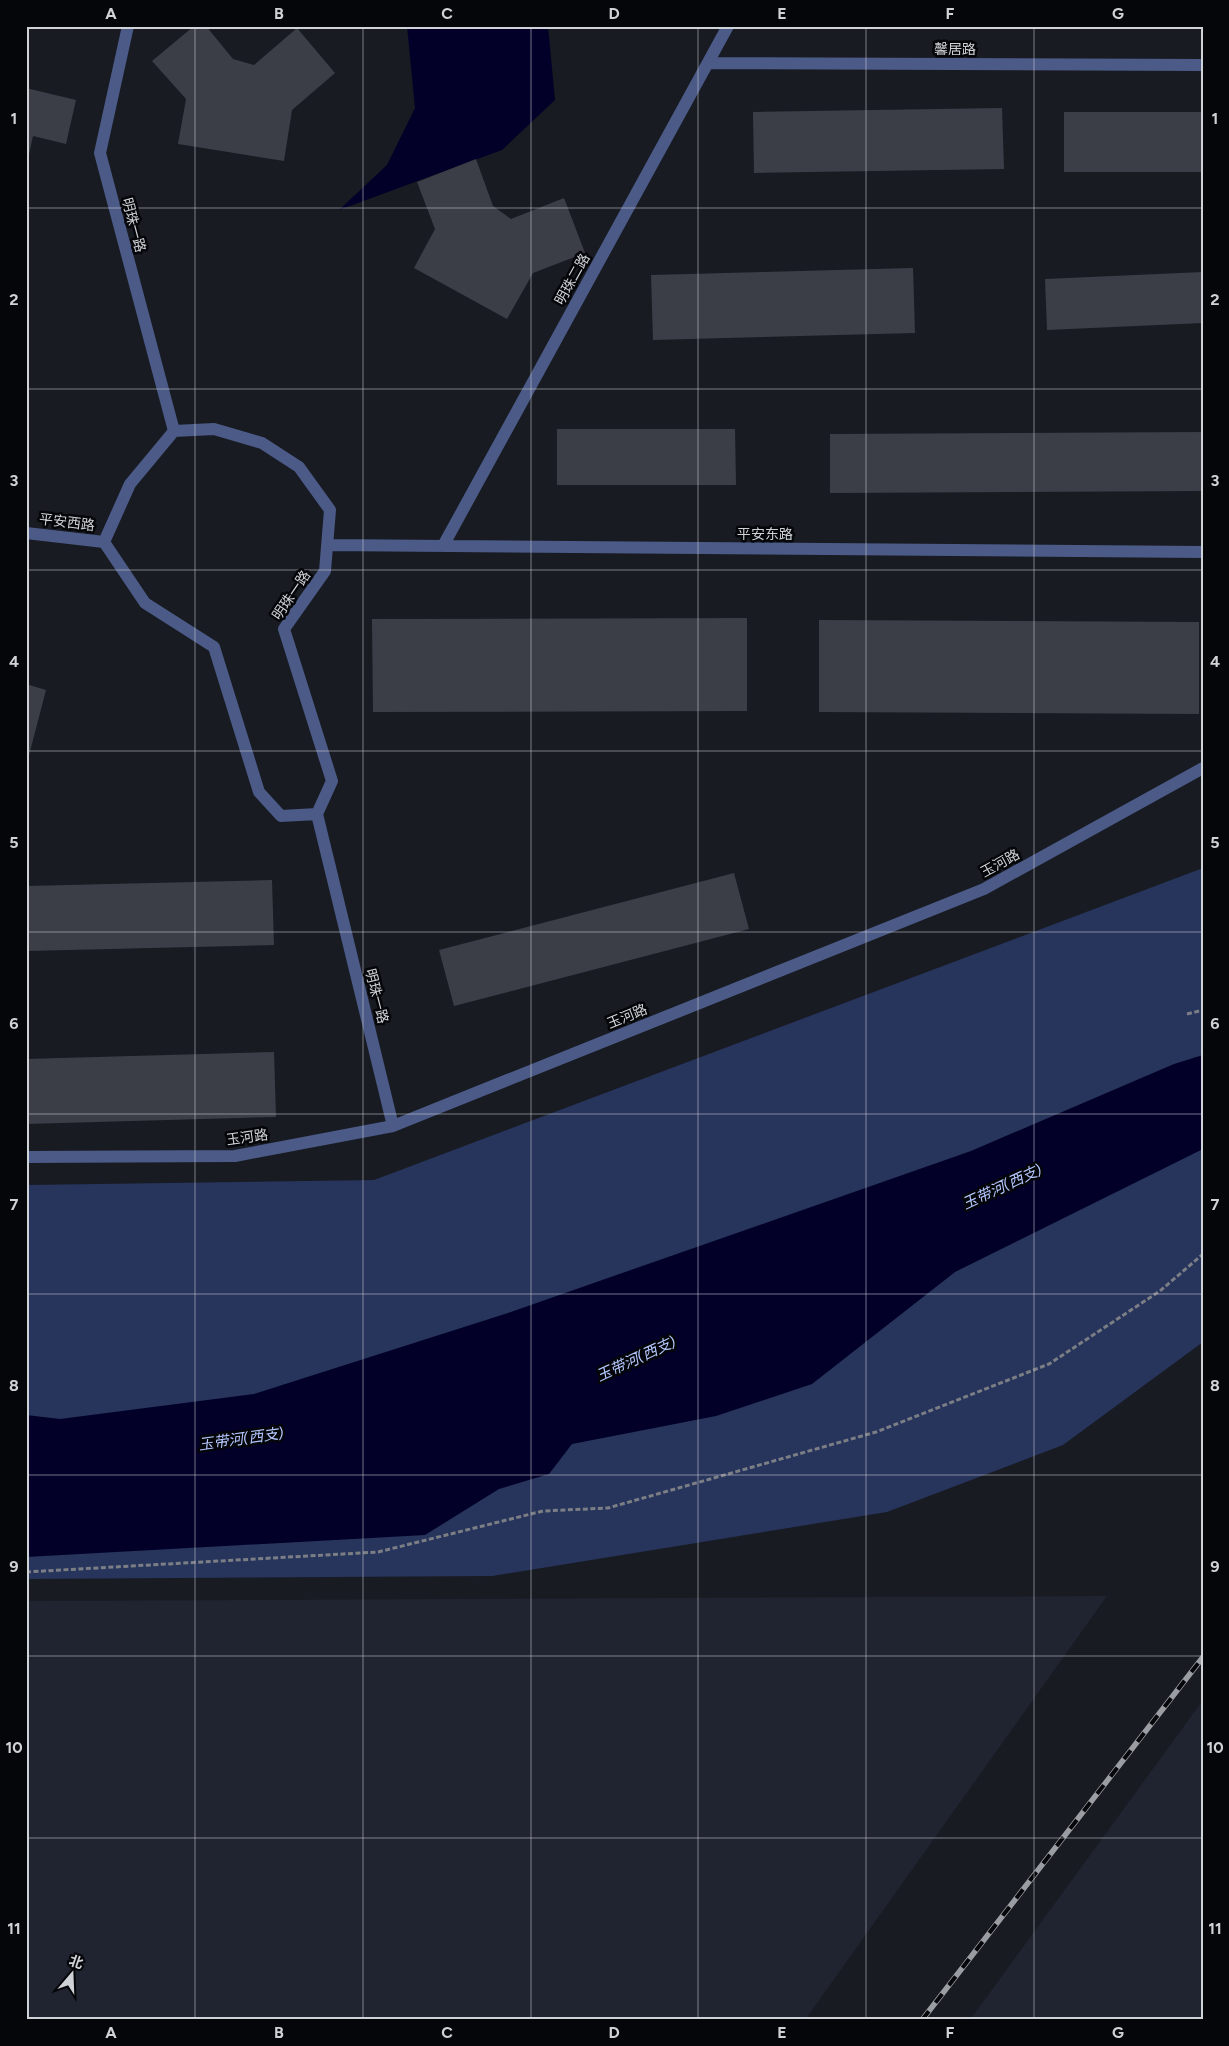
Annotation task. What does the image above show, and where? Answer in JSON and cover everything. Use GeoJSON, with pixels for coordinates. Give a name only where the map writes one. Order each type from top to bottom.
{"type":"FeatureCollection","features":[{"type":"Feature","properties":{"kind":"street","name":"明珠一路"},"geometry":{"type":"LineString","coordinates":[[128,26],[100,153],[174,431],[214,430],[262,443],[299,467],[330,510],[325,572],[284,629],[332,781],[317,814],[393,1126]]}},
{"type":"Feature","properties":{"kind":"street","name":"明珠二路"},"geometry":{"type":"LineString","coordinates":[[443,546],[728,26]]}},
{"type":"Feature","properties":{"kind":"street","name":"馨居路"},"geometry":{"type":"LineString","coordinates":[[708,63],[1203,65]]}},
{"type":"Feature","properties":{"kind":"street"},"geometry":{"type":"LineString","coordinates":[[174,431],[130,484],[104,542],[145,603],[214,647],[260,792],[281,816],[317,814]]}},
{"type":"Feature","properties":{"kind":"street","name":"平安西路"},"geometry":{"type":"LineString","coordinates":[[26,533],[104,542]]}},
{"type":"Feature","properties":{"kind":"street","name":"平安东路"},"geometry":{"type":"LineString","coordinates":[[327,545],[1203,552]]}},
{"type":"Feature","properties":{"kind":"street","name":"玉河路"},"geometry":{"type":"LineString","coordinates":[[26,1157],[235,1156],[393,1126],[984,889],[1203,768]]}},
{"type":"Feature","properties":{"kind":"path"},"geometry":{"type":"LineString","coordinates":[[1187,1014],[1203,1010]]}},
{"type":"Feature","properties":{"kind":"path"},"geometry":{"type":"LineString","coordinates":[[26,1572],[378,1552],[543,1511],[608,1508],[876,1432],[1049,1364],[1160,1291],[1203,1254]]}},
{"type":"Feature","properties":{"kind":"shaded area"},"geometry":{"type":"Polygon","coordinates":[[[1203,868],[1203,1342],[1063,1445],[887,1512],[492,1576],[26,1579],[26,1185],[374,1180],[1203,868]]]}},
{"type":"Feature","properties":{"kind":"shaded area"},"geometry":{"type":"Polygon","coordinates":[[[1107,1596],[805,2020],[26,2020],[26,1601],[1107,1596]]]}},
{"type":"Feature","properties":{"kind":"shaded area"},"geometry":{"type":"Polygon","coordinates":[[[1203,1700],[1203,2020],[970,2020],[1203,1700]]]}},
{"type":"Feature","properties":{"kind":"water"},"geometry":{"type":"Polygon","coordinates":[[[407,26],[548,26],[555,100],[502,150],[339,210],[387,165],[415,108],[407,26]]]}},
{"type":"Feature","properties":{"kind":"water","name":"玉带河(西支)"},"geometry":{"type":"Polygon","coordinates":[[[1203,1055],[1203,1149],[955,1272],[812,1384],[716,1416],[572,1444],[549,1474],[499,1489],[425,1535],[26,1557],[26,1415],[60,1419],[254,1394],[508,1313],[971,1151],[1174,1064],[1203,1055]]]}},
{"type":"Feature","properties":{"kind":"building"},"geometry":{"type":"Polygon","coordinates":[[[194,26],[206,26],[233,59],[254,65],[297,28],[335,73],[292,110],[284,161],[178,144],[186,99],[152,61],[194,26]]]}},
{"type":"Feature","properties":{"kind":"building"},"geometry":{"type":"Polygon","coordinates":[[[26,88],[76,100],[66,144],[33,136],[27,164],[26,88]]]}},
{"type":"Feature","properties":{"kind":"building"},"geometry":{"type":"Polygon","coordinates":[[[1002,108],[1004,169],[754,173],[753,112],[1002,108]]]}},
{"type":"Feature","properties":{"kind":"building"},"geometry":{"type":"Polygon","coordinates":[[[1064,112],[1203,112],[1203,172],[1064,172],[1064,112]]]}},
{"type":"Feature","properties":{"kind":"building"},"geometry":{"type":"Polygon","coordinates":[[[476,159],[493,206],[511,219],[564,198],[585,253],[533,273],[507,319],[414,268],[435,229],[417,182],[476,159]]]}},
{"type":"Feature","properties":{"kind":"building"},"geometry":{"type":"Polygon","coordinates":[[[913,268],[915,333],[653,340],[651,275],[913,268]]]}},
{"type":"Feature","properties":{"kind":"building"},"geometry":{"type":"Polygon","coordinates":[[[1203,272],[1203,323],[1047,330],[1045,279],[1203,272]]]}},
{"type":"Feature","properties":{"kind":"building"},"geometry":{"type":"Polygon","coordinates":[[[557,429],[735,429],[736,485],[557,485],[557,429]]]}},
{"type":"Feature","properties":{"kind":"building"},"geometry":{"type":"Polygon","coordinates":[[[1203,432],[1203,491],[830,493],[830,434],[1203,432]]]}},
{"type":"Feature","properties":{"kind":"building"},"geometry":{"type":"Polygon","coordinates":[[[747,618],[747,711],[373,712],[372,619],[747,618]]]}},
{"type":"Feature","properties":{"kind":"building"},"geometry":{"type":"Polygon","coordinates":[[[819,620],[1199,622],[1199,714],[819,712],[819,620]]]}},
{"type":"Feature","properties":{"kind":"building"},"geometry":{"type":"Polygon","coordinates":[[[26,684],[46,690],[27,763],[26,763],[26,684]]]}},
{"type":"Feature","properties":{"kind":"building"},"geometry":{"type":"Polygon","coordinates":[[[734,873],[749,929],[454,1006],[439,950],[734,873]]]}},
{"type":"Feature","properties":{"kind":"building"},"geometry":{"type":"Polygon","coordinates":[[[272,880],[274,945],[26,951],[26,886],[272,880]]]}},
{"type":"Feature","properties":{"kind":"building"},"geometry":{"type":"Polygon","coordinates":[[[274,1052],[276,1117],[26,1124],[26,1059],[274,1052]]]}},
{"type":"Feature","properties":{"kind":"railway"},"geometry":{"type":"LineString","coordinates":[[922,2020],[1203,1657]]}}]}
